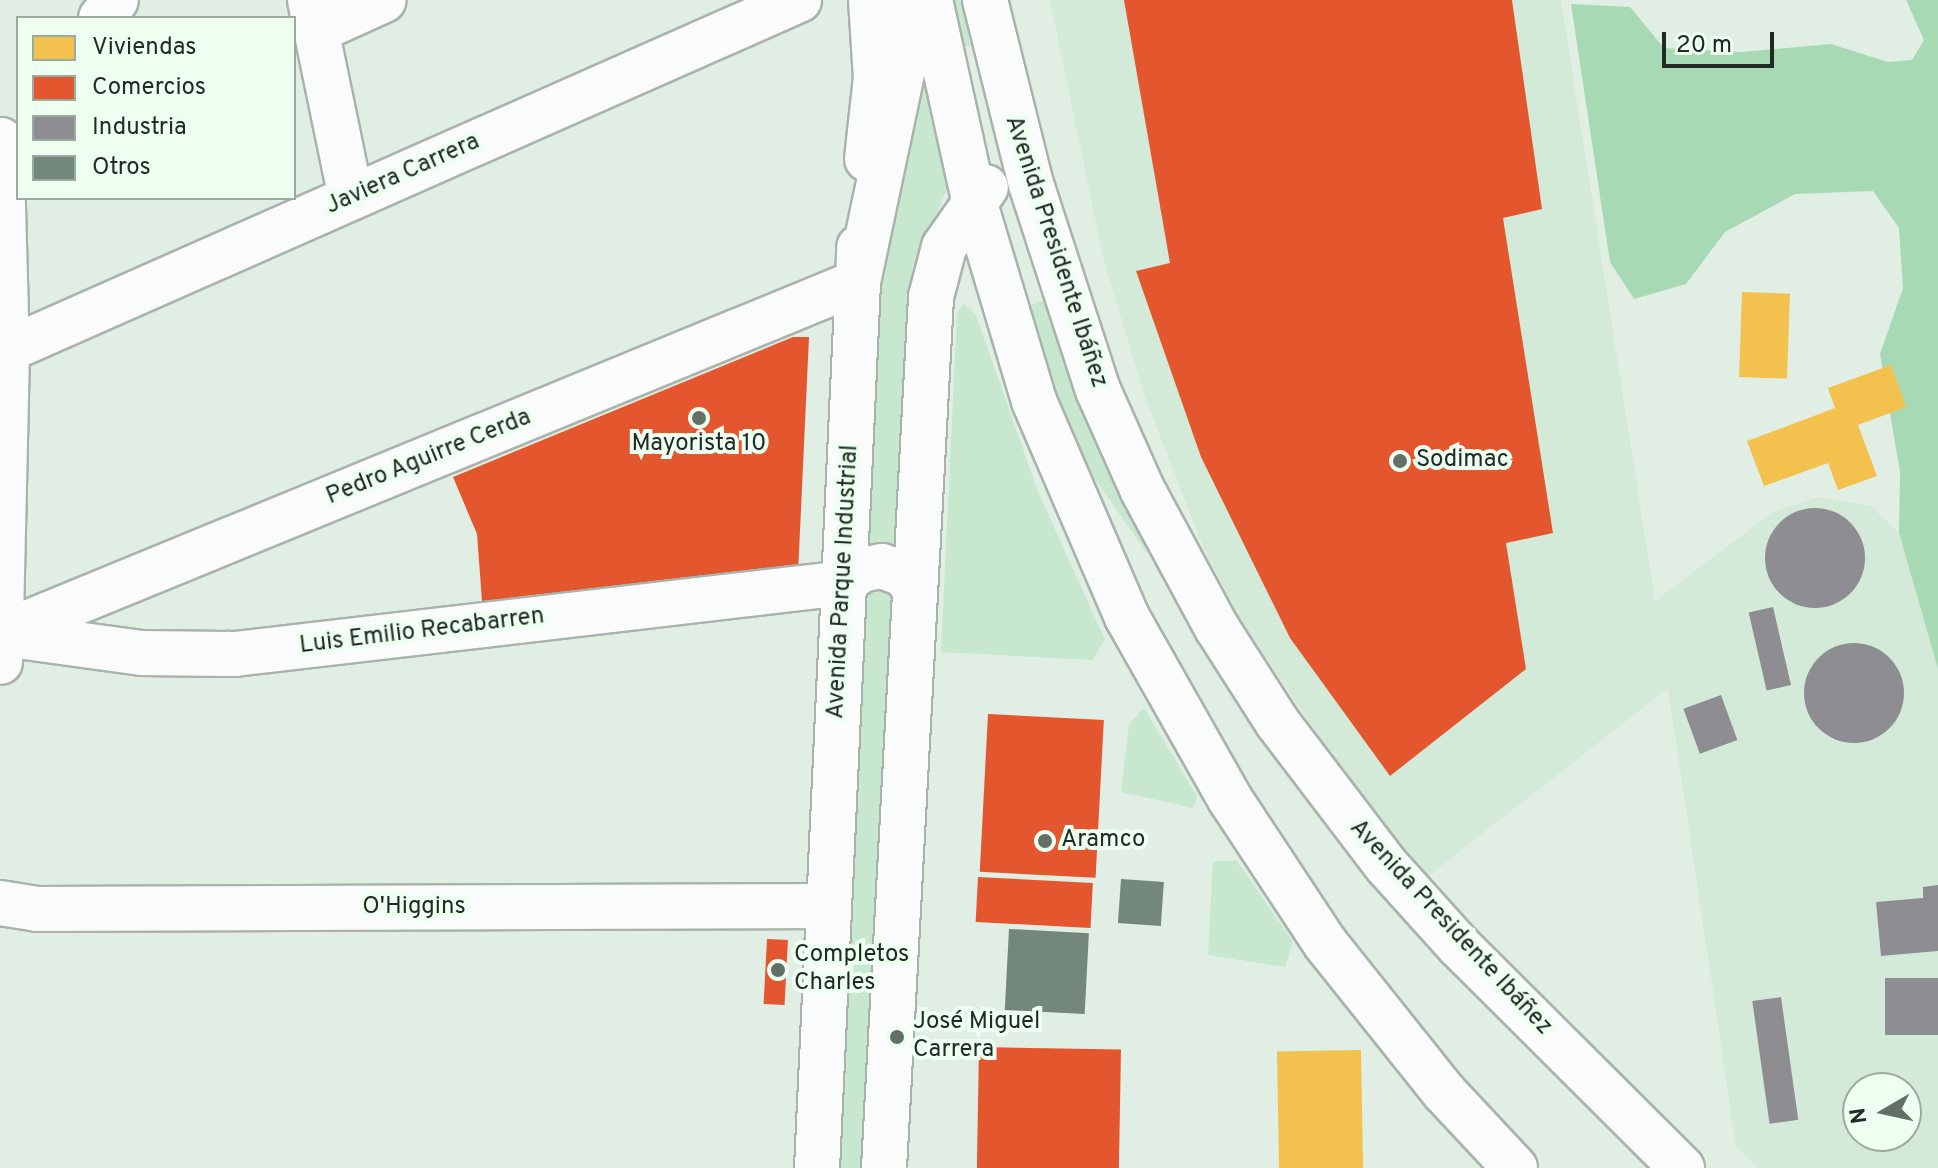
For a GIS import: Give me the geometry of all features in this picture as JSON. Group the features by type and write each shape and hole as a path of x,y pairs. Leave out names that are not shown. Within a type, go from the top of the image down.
{"main road":[{"path":"103,16 116,0"},
{"path":"351,198 314,15 384,0"},
{"name":"Javiera Carrera","path":"7,350 799,0"},
{"path":"858,282 876,78 871,0"},
{"name":"Avenida Parque Industrial","path":"817,1168 858,282 900,84 908,0"},
{"path":"930,0 975,204 1034,401 1127,617 1230,799 1297,902 1373,1007 1460,1110 1515,1168"},
{"name":"Avenida Presidente Ibáñez","path":"985,0 1013,120 1060,284 1122,446 1164,534 1265,704 1335,802 1427,911 1682,1168"},
{"path":"884,1168 934,279 944,247 1002,159 1013,120"},
{"path":"0,663 1,490 7,350 0,141 16,122"},
{"name":"Pedro Aguirre Cerda","path":"0,634 858,282"},
{"name":"Luis Emilio Recabarren","path":"0,634 142,653 235,654 844,583 861,570 882,566 905,575 915,590"},
{"name":"O'Higgins","path":"0,903 36,909 829,906"},
{"path":"1460,1110 1471,1168"}],"shaded area":[{"path":"948,0 962,0 970,46 959,47"},
{"name":"Sodimac","path":"1050,0 1561,0 1655,601 1773,512 1819,497 1871,506 1899,533 1938,669 1938,1168 1758,1168 1736,1146 1668,688 1427,877 1360,798 1238,616 1201,542 1145,397 1103,257"},
{"path":"922,65 950,181 926,241 898,551 873,553 868,535 882,259"},
{"path":"1042,301 1050,304 1147,553 1080,458 1061,415 1025,307"},
{"path":"964,304 976,315 1037,489 1105,640 1092,660 941,652 957,313"},
{"path":"887,587 895,599 862,1168 834,1168 866,601 872,591"},
{"path":"1144,708 1197,796 1193,808 1121,792 1129,724"},
{"path":"1213,861 1237,861 1293,942 1285,967 1208,955"}],"green space":[{"path":"1906,0 1938,0 1938,669 1899,533 1900,472 1880,354 1903,288 1899,228 1873,191 1795,194 1725,232 1686,284 1634,299 1610,262 1571,4 1630,7 1664,48 1741,52 1831,44 1888,62 1912,60 1924,40"}],"building: Viviendas":[{"path":"1742,292 1790,294 1787,379 1739,377"},
{"path":"1891,365 1906,407 1858,425 1877,476 1838,490 1828,463 1764,486 1747,441 1835,408 1828,388"},
{"path":"1361,1050 1363,1168 1279,1168 1277,1051"}],"building: Comercios":[{"name":"Sodimac","path":"1124,0 1512,0 1542,209 1503,218 1553,533 1506,543 1526,669 1390,776 1290,638 1201,457 1136,271 1170,263"},
{"name":"Mayorista 10","path":"793,337 809,337 798,574 483,615 477,534 453,477"},
{"path":"988,714 1104,720 1096,878 980,872"},
{"path":"978,877 1093,883 1090,928 976,922"},
{"path":"767,939 788,940 785,1005 764,1004"},
{"path":"979,1047 1121,1049 1119,1168 977,1168"}],"building: Industria":[{"path":"1815,508 1834,512 1850,523 1861,539 1865,558 1861,577 1850,593 1834,604 1815,608 1796,604 1780,593 1769,577 1765,558 1769,539 1780,523 1796,512"},
{"path":"1773,607 1791,685 1767,691 1749,613"},
{"path":"1854,643 1873,647 1889,658 1900,674 1904,693 1900,712 1889,728 1873,739 1854,743 1835,739 1819,728 1808,712 1804,693 1808,674 1819,658 1835,647"},
{"path":"1721,695 1737,740 1700,754 1683,709"},
{"path":"1938,885 1938,951 1881,956 1876,902 1923,898 1923,887"},
{"path":"1885,978 1938,978 1938,1035 1885,1035"},
{"path":"1781,997 1798,1120 1770,1124 1752,1001"}],"building: Otros":[{"path":"1121,879 1164,882 1161,926 1118,923"},
{"path":"1009,929 1089,933 1085,1014 1005,1010"}],"place":[{"name":"Mayorista 10","path":"699,418"},
{"name":"Sodimac","path":"1400,461"},
{"name":"Aramco","path":"1045,841"},
{"name":"Completos Charles","path":"778,970"},
{"name":"José Miguel Carrera","path":"897,1037"}]}
